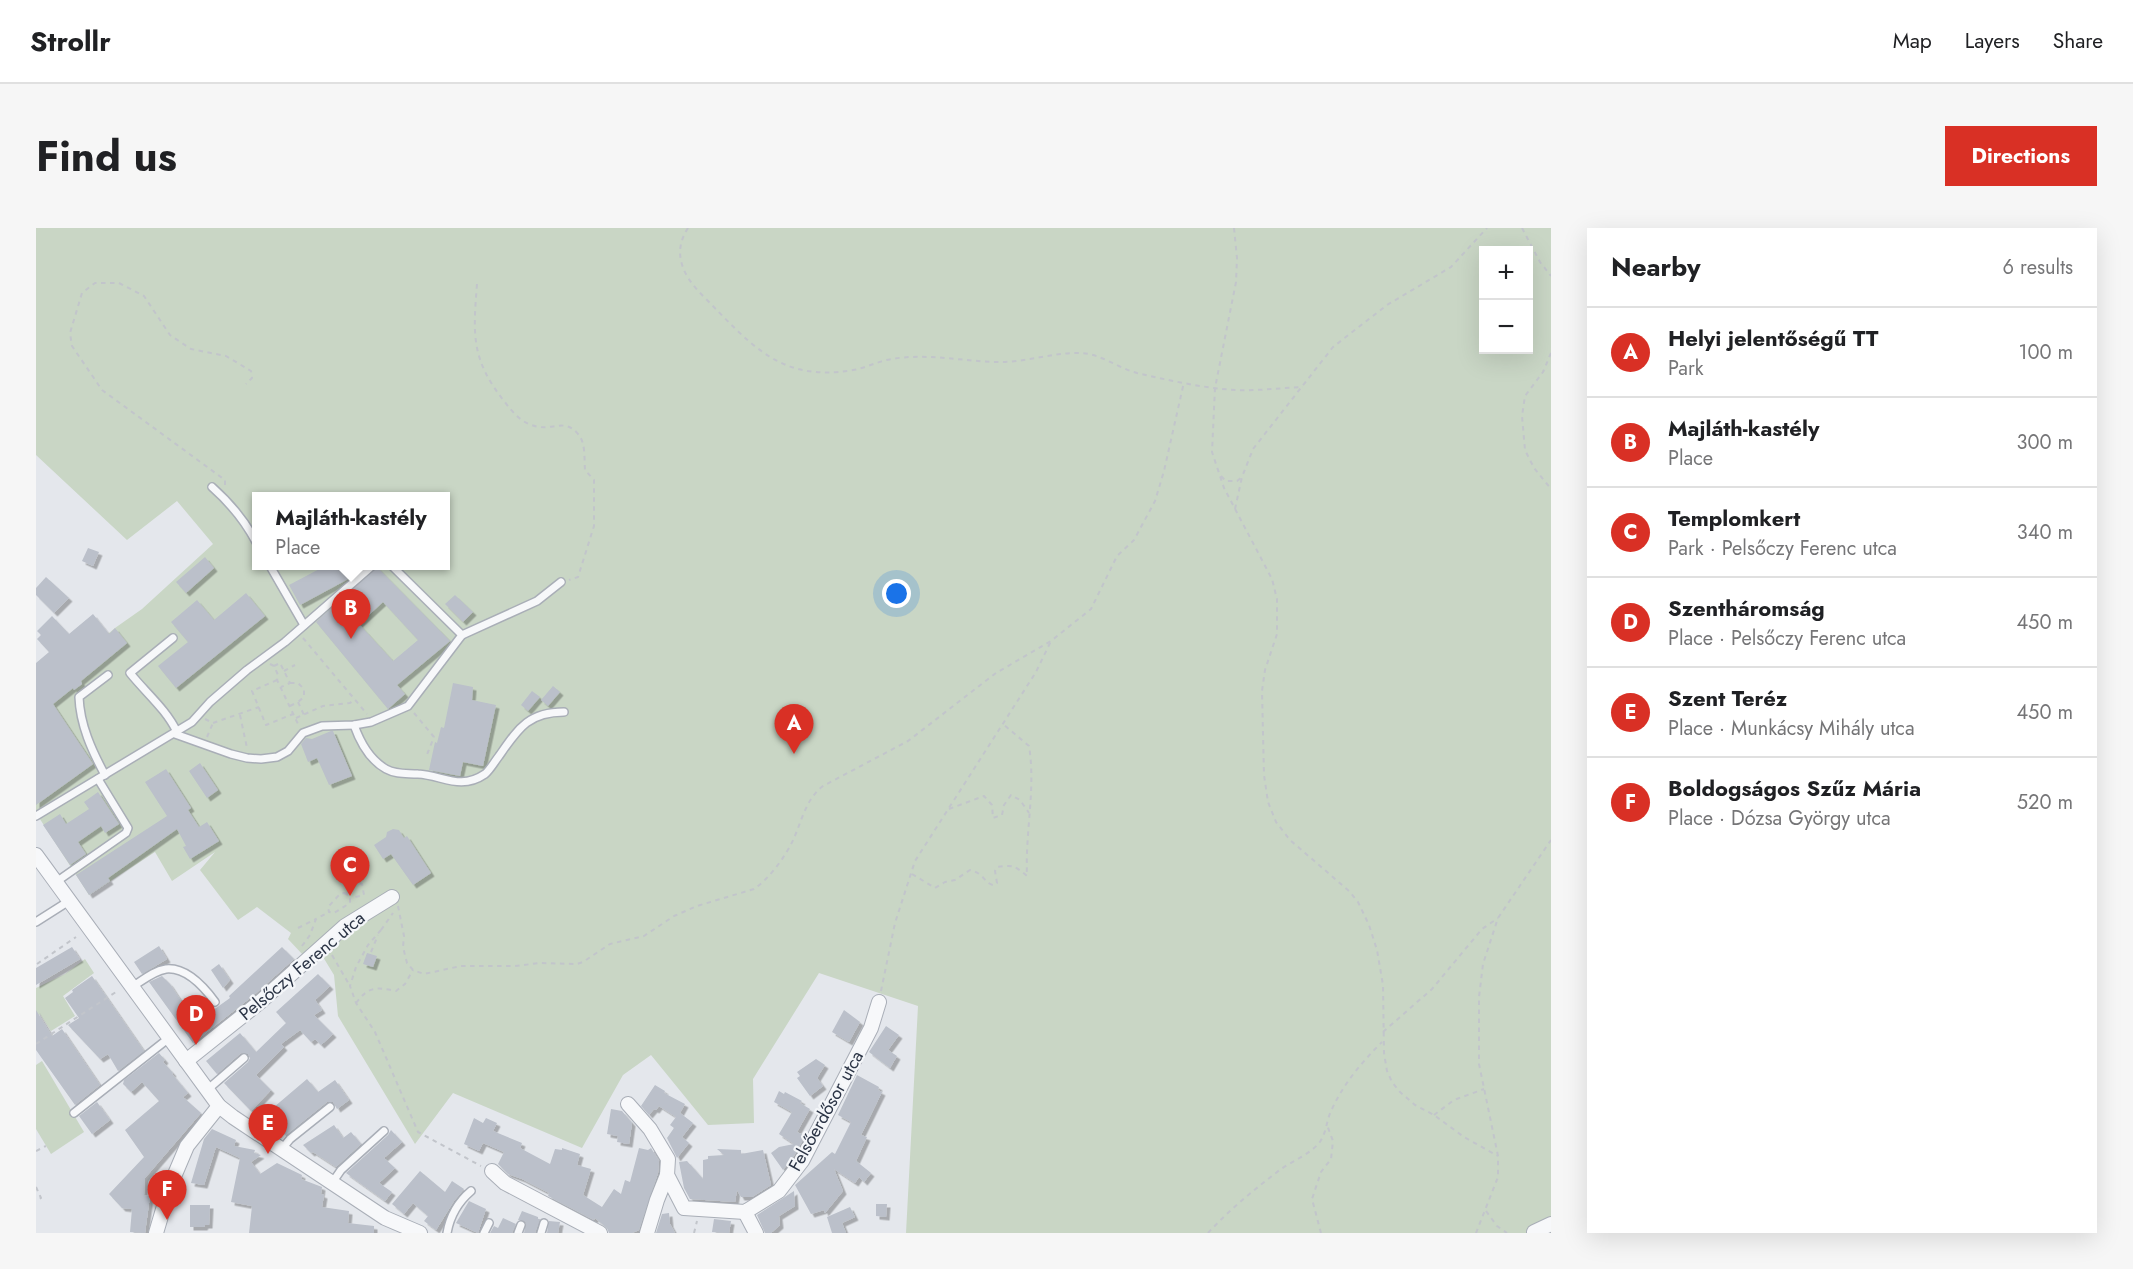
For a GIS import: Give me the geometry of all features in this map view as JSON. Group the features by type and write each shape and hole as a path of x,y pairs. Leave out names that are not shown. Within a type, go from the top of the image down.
{"street":[{"path":"36,855 219,1106 233,1118 385,1218 420,1233"},
{"name":"Pelsőczy Ferenc utca","path":"186,1061 260,1002 345,926 394,900"},
{"name":"Felsőerdősor utca","path":"745,1212 779,1191 802,1161 871,1028 879,1002"},
{"path":"628,1104 650,1129 668,1159 667,1175 647,1233"},
{"path":"156,1233 178,1163 187,1146 219,1106"},
{"path":"487,1169 505,1183 600,1233"},
{"path":"667,1175 684,1208 745,1212 756,1233"},
{"path":"1534,1232 1551,1224"}],"lane":[{"path":"212,487 226,500 252,534"},
{"path":"272,570 304,625"},
{"path":"36,816 192,722 210,702 285,642 367,570"},
{"path":"396,570 462,635"},
{"path":"173,638 130,673 172,722 176,733 247,758 277,757 288,751 303,733 322,726 371,722 408,706 462,635 537,601 561,582"},
{"path":"56,882 126,833 128,828 101,777 80,710 79,698 108,675"},
{"path":"354,725 358,738 373,759 387,770 456,782 476,778 486,773 517,731 536,716 564,712"},
{"path":"36,922 69,901"},
{"path":"131,985 158,971 176,970 203,986 215,1002"},
{"path":"74,1113 169,1038"},
{"path":"207,1090 244,1058"},
{"path":"282,1149 290,1139 330,1107"},
{"path":"332,1183 341,1170 384,1131"},
{"path":"447,1233 449,1220 463,1197 471,1191"},
{"path":"484,1233 489,1223"},
{"path":"541,1233 544,1223"},
{"path":"518,1233 521,1225"}],"path":[{"path":"688,228 680,254 682,267 689,283 760,352 797,369 828,373 855,370 891,359 944,357 997,362 1083,353 1133,372 1215,388 1236,390 1303,387"},
{"path":"1234,228 1237,258 1236,282 1215,388 1212,452 1235,508 1272,579 1277,599 1279,617 1277,634 1265,670 1263,691 1264,775 1268,802 1276,822 1290,840 1307,857 1338,880 1358,902 1369,926 1377,951 1383,985 1383,1042 1387,1071 1400,1092 1415,1105 1498,1156"},
{"path":"1235,508 1242,477 1253,449 1333,347 1387,305 1451,267 1487,228"},
{"path":"1522,228 1540,262 1551,276"},
{"path":"226,500 225,480 102,390 72,346 70,333 82,293 94,283 119,283 144,296 170,335 191,349 226,356 251,371 252,378 246,384"},
{"path":"477,284 474,326 476,352 490,384 519,420 541,428 561,424 578,433 584,445 585,470 594,480 594,526 578,578 561,582"},
{"path":"1551,353 1543,372 1525,396 1522,416 1525,450 1534,468 1551,489"},
{"path":"400,911 404,936 403,947 407,963 413,970 424,974 461,966 577,964 610,944 644,936 674,916 697,906 754,889 762,884 793,841 808,803 815,792 908,741 996,673 1051,641 1091,609 1117,556 1134,540 1155,501 1184,382"},
{"path":"1220,475 1226,481 1237,482 1242,477"},
{"path":"297,631 366,712 371,722"},
{"path":"879,1002 895,923 915,861 1036,672 1051,641"},
{"path":"264,662 274,666 278,675 277,680 298,724"},
{"path":"274,666 280,663 290,683"},
{"path":"284,671 295,665"},
{"path":"277,680 252,691 266,725 293,714"},
{"path":"281,687 290,683 298,683 304,689 304,697 290,706"},
{"path":"296,718 323,706 350,703 355,699"},
{"path":"298,702 304,715"},
{"path":"408,706 434,737 426,758"},
{"path":"218,722 259,707"},
{"path":"240,715 247,758"},
{"path":"204,744 213,723"},
{"path":"911,874 935,888 970,870 980,872 988,884 993,885 997,882 995,871 997,867 1010,865 1027,876 1026,838 1033,767 1029,746 1003,724"},
{"path":"948,809 984,796 992,805 993,818 1002,815 1004,805 1011,795 1020,800 1029,813"},
{"path":"1476,1233 1498,1177 1498,1156 1479,1064 1479,997 1483,964 1498,918 1551,840"},
{"path":"329,912 328,907 340,894 346,893 356,882 362,884 364,895 351,898"},
{"path":"346,893 351,898"},
{"path":"298,928 329,912 334,913 348,904 351,898"},
{"path":"371,952 394,900"},
{"path":"1383,1032 1432,989 1482,929 1498,918"},
{"path":"302,946 310,935 316,919"},
{"path":"350,986 364,952 381,930"},
{"path":"36,964 76,937"},
{"path":"326,943 350,986 356,1003 375,1032 418,1132 487,1169"},
{"path":"356,1003 366,991 377,988 396,991 405,984 413,970"},
{"path":"36,1044 131,985"},
{"path":"195,1004 200,1000"},
{"path":"1208,1233 1226,1214 1260,1186 1317,1145 1324,1135 1328,1116 1336,1101 1354,1073 1383,1042"},
{"path":"1434,1115 1454,1100 1484,1089"},
{"path":"1321,1233 1322,1229 1312,1199 1319,1184 1321,1172 1331,1158 1333,1142 1327,1125"},
{"path":"36,1151 46,1146"},
{"path":"36,1188 41,1198 36,1201"},
{"path":"1486,1211 1497,1226 1507,1233"}],"green space":[{"path":"36,228 1551,228 1551,1233 906,1233 918,1006 819,973 753,1079 754,1123 708,1125 651,1055 623,1075 582,1148 453,1093 415,1144 338,1016 334,975 323,957 311,948 303,955 288,939 291,933 257,907 238,920 200,870 215,852 172,881 155,852 89,895 36,813 36,695 115,628 142,609 213,544 177,501 127,540 36,455"},
{"path":"85,959 94,973 63,996 75,1016 51,1031 40,1014 36,1017 36,988 65,974"},
{"path":"42,1061 84,1132 51,1154 36,1129 36,1065"}],"building":[{"path":"88,548 99,552 93,566 82,561"},
{"path":"205,557 214,568 186,593 176,582"},
{"path":"317,570 359,570 350,578 300,605 289,585"},
{"path":"374,570 380,570 450,641 397,685 405,694 388,709 316,622","holes":["383,602 418,640 393,661 359,624"]},
{"path":"46,577 69,598 54,613 36,595 36,588"},
{"path":"246,593 265,616 176,688 158,666 188,642 171,622 197,600 214,620"},
{"path":"455,595 473,612 463,622 445,604"},
{"path":"93,614 109,634 115,628 127,643 81,681 82,684 74,690 73,688 53,704 93,764 36,805 36,663 49,652 37,639 41,635 37,631 52,616 69,634"},
{"path":"453,683 473,687 472,700 496,705 483,766 463,762 460,776 429,770 435,742 437,743 441,727 444,728"},
{"path":"553,686 560,692 548,706 541,700"},
{"path":"532,691 540,697 528,711 521,705"},
{"path":"333,731 352,776 329,785 317,758 308,762 301,744 306,738 312,739"},
{"path":"200,763 218,790 207,798 189,771"},
{"path":"166,769 191,808 188,810 199,827 207,822 219,841 190,859 177,829 108,878 110,881 89,895 76,875 167,816 145,782"},
{"path":"98,792 119,824 105,833 101,826 78,842 86,854 70,865 43,825 60,814 66,824 89,809 84,802"},
{"path":"393,829 399,830 404,838 407,836 431,873 413,885 391,854 383,859 374,845"},
{"path":"159,946 167,959 142,974 134,962"},
{"path":"72,947 80,959 36,985 36,968"},
{"path":"282,947 294,959 254,995 193,1043 149,982 162,976 185,1007 194,1008 202,1002 209,1013 230,998 229,996"},
{"path":"367,953 377,956 373,967 363,964"},
{"path":"219,964 230,980 223,988 211,970"},
{"path":"318,974 330,986 315,1000 322,1010 314,1015 333,1034 321,1045 315,1039 311,1042 300,1030 281,1044 284,1047 256,1075 271,1090 251,1111 224,1083 248,1062 250,1058 248,1054 241,1053 217,1074 206,1061 240,1033 256,1052 286,1023 276,1012"},
{"path":"92,976 144,1051 118,1071 108,1054 100,1059 68,1025 79,1018 65,998"},
{"path":"36,1010 52,1036 62,1029 100,1085 75,1105 36,1050"},
{"path":"844,1010 860,1022 849,1042 832,1032"},
{"path":"886,1026 899,1035 888,1050 897,1056 890,1068 869,1052"},
{"path":"159,1053 165,1060 163,1062 188,1093 183,1097 201,1113 145,1178 144,1195 150,1196 145,1233 130,1232 132,1209 122,1208 109,1194 144,1157 125,1130 159,1101 142,1082 131,1092 123,1084 124,1080"},
{"path":"816,1059 825,1065 817,1078 823,1086 810,1096 797,1078 800,1076 797,1072"},
{"path":"857,1075 879,1087 878,1090 882,1092 861,1135 867,1137 856,1161 871,1173 864,1182 859,1177 855,1183 834,1169 843,1191 825,1213 824,1210 811,1214 795,1185 832,1152 835,1154 851,1122 838,1115"},
{"path":"307,1079 318,1092 335,1080 349,1100 337,1109 333,1102 327,1102 286,1135 267,1113"},
{"path":"655,1085 665,1091 664,1093 685,1104 680,1113 693,1123 682,1137 689,1143 677,1158 667,1138 674,1128 670,1125 676,1117 659,1106 649,1115 641,1106"},
{"path":"779,1091 802,1101 800,1103 810,1109 797,1132 805,1136 783,1170 771,1153 779,1147 794,1144 779,1134 792,1112 774,1102"},
{"path":"97,1102 110,1120 92,1134 79,1116"},
{"path":"611,1109 622,1111 632,1123 629,1144 617,1142 618,1136 607,1134"},
{"path":"474,1118 483,1123 486,1118 497,1123 493,1131 522,1143 520,1148 550,1164 555,1149 562,1150 562,1148 580,1154 577,1165 591,1169 583,1195 602,1207 614,1189 621,1194 625,1180 630,1182 639,1148 648,1150 651,1148 659,1161 658,1173 639,1230 632,1233 609,1233 607,1228 595,1218 594,1220 548,1196 549,1193 508,1174 498,1164 504,1152 483,1143 479,1151 464,1144"},
{"path":"334,1125 343,1138 351,1132 361,1144 336,1167 313,1152 311,1153 303,1145"},
{"path":"212,1129 236,1140 234,1146 255,1150 254,1153 261,1155 251,1162 260,1174 277,1163 302,1175 301,1179 322,1187 321,1194 324,1195 322,1207 349,1211 348,1223 374,1226 374,1233 249,1233 252,1206 231,1202 240,1158 216,1147 204,1185 191,1183 204,1139"},
{"path":"391,1130 402,1142 384,1158 395,1168 379,1183 392,1192 385,1201 346,1173"},
{"path":"717,1149 741,1150 741,1154 763,1150 771,1185 752,1197 741,1197 737,1190 735,1202 690,1199 684,1188 679,1162 687,1161 703,1179 703,1160 708,1159 708,1156 724,1155"},
{"path":"420,1171 445,1192 452,1181 464,1189 436,1230 424,1221 428,1216 413,1203 404,1214 392,1204"},
{"path":"794,1191 795,1206 779,1216 780,1225 771,1233 765,1233 757,1215"},
{"path":"469,1201 486,1209 478,1233 456,1223"},
{"path":"876,1204 887,1204 886,1217 876,1216"},
{"path":"190,1205 210,1205 209,1225 190,1227"},
{"path":"850,1207 855,1217 842,1223 846,1233 832,1233 827,1217"},
{"path":"522,1211 540,1219 535,1233 524,1233 526,1222 518,1220"},
{"path":"669,1213 670,1224 675,1233 656,1233 662,1214"},
{"path":"503,1218 516,1224 512,1233 490,1233 494,1226 498,1228"},
{"path":"714,1219 731,1221 729,1233 712,1232"},
{"path":"549,1221 560,1222 558,1233 547,1233"}],"place":[{"name":"Majláth-kastély","path":"351,639"},
{"name":"Helyi jelentőségű TT","path":"794,754"},
{"name":"Templomkert","path":"350,896"},
{"name":"Szentháromság","path":"196,1045"},
{"name":"Szent Teréz","path":"268,1154"},
{"name":"Boldogságos Szűz Mária","path":"167,1220"}]}
